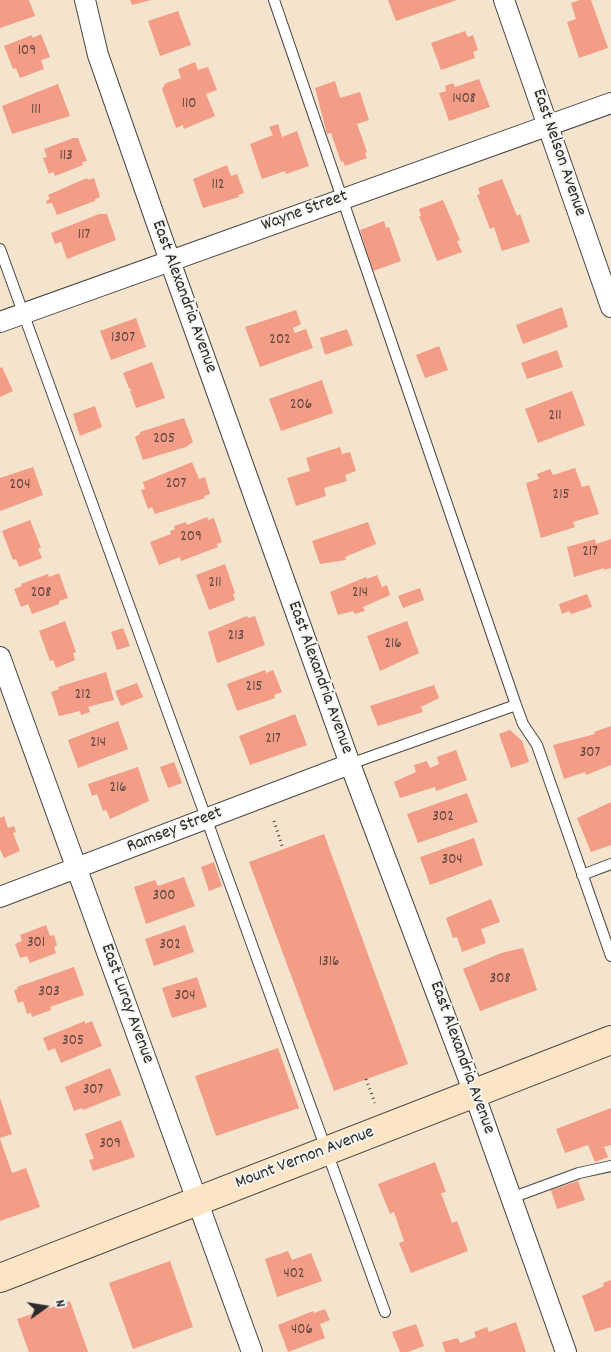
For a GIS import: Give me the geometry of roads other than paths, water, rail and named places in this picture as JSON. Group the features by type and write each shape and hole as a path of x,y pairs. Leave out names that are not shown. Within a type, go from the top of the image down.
{"main road":[{"name":"Mount Vernon Avenue","path":"0,1278 611,1040"}],"street":[{"name":"East Alexandria Avenue","path":"85,0 98,55 170,260 350,764 474,1093 566,1352"},
{"name":"East Nelson Avenue","path":"504,0 611,307"},
{"name":"Wayne Street","path":"0,322 611,103"},
{"name":"East Luray Avenue","path":"0,657 252,1352"},
{"name":"Ramsey Street","path":"0,897 350,764"}],"lane":[{"path":"274,0 516,705 523,724 537,745 611,956"},
{"path":"0,249 384,1312"},
{"path":"350,764 516,705"},
{"path":"582,875 611,864"},
{"path":"512,1198 579,1173 611,1166"}]}
